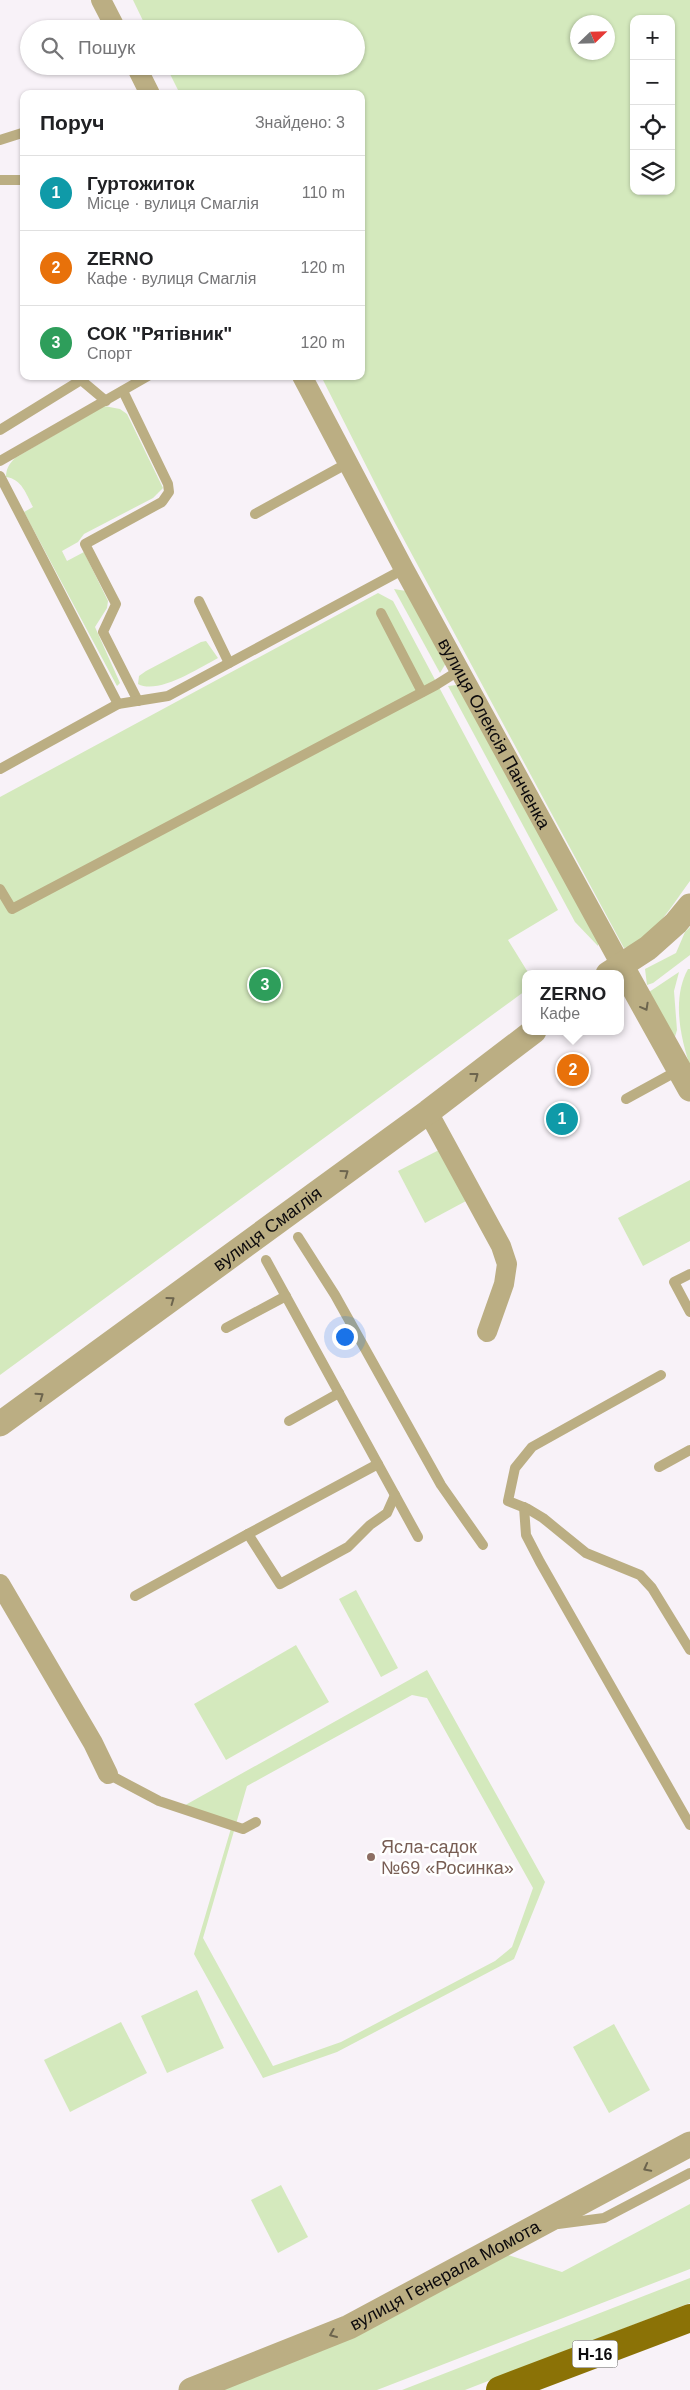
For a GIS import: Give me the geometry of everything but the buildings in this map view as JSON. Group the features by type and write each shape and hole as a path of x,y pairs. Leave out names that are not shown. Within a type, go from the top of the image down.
{"main road":[{"name":"Н-16","path":"500,2390 690,2318"}],"street":[{"path":"101,0 111,20"},
{"path":"140,75 148,90"},
{"name":"вулиця Олексія Панченка","path":"304,380 460,670 614,969"},
{"path":"614,969 648,948 676,923 690,906"},
{"name":"вулиця Олексія Панченка","path":"624,985 685,1080"},
{"name":"вулиця Смаглія","path":"0,1424 428,1112 529,1035"},
{"path":"428,1112 501,1246 507,1264 504,1284 487,1332"},
{"path":"0,1584 93,1743 108,1774"},
{"name":"вулиця Генерала Момота","path":"191,2390 349,2327 690,2144"}],"lane":[{"path":"0,140 20,133"},
{"path":"0,180 20,180"},
{"path":"0,430 81,380 106,400"},
{"path":"0,461 141,380"},
{"path":"123,391 168,484 169,492 162,502 85,544 116,604 103,632 138,701"},
{"path":"255,514 348,464"},
{"path":"0,476 118,704"},
{"path":"0,769 118,704 168,696 404,569"},
{"path":"199,601 229,663"},
{"path":"381,613 422,692"},
{"path":"0,889 12,909 422,692 460,670"},
{"path":"626,1099 685,1080"},
{"path":"298,1237 336,1295 441,1485 483,1545"},
{"path":"266,1260 418,1537"},
{"path":"690,1274 674,1282 690,1312"},
{"path":"226,1328 286,1296"},
{"path":"661,1375 540,1441 528,1450 515,1468 508,1501 524,1507 549,1522 586,1553 636,1572 645,1579 661,1601 690,1650"},
{"path":"289,1421 339,1393"},
{"path":"659,1467 690,1450"},
{"path":"135,1596 378,1464"},
{"path":"248,1534 280,1584 348,1548 370,1525 387,1513 395,1495"},
{"path":"524,1507 526,1535 540,1562 690,1825"},
{"path":"108,1774 159,1801 243,1829 256,1822"},
{"path":"539,2226 604,2218 690,2173"}],"green space":[{"path":"133,0 690,0 690,881 652,931 643,939 624,948 395,523 323,380 365,380 365,90 178,90 170,75 365,75 365,20 143,20"},
{"path":"104,406 120,409 127,414 163,488 153,498 84,534 78,542 62,551 67,561 84,552 108,601 107,608 95,627 120,683 117,686 24,512 33,507 26,492 16,481 6,477 8,467 15,458"},
{"path":"394,589 406,591 446,663 440,673"},
{"path":"378,593 393,601 558,910 508,940 527,970 522,970 522,993 0,1375 0,797"},
{"path":"206,641 218,658 190,674 167,683 156,686 138,684 139,676 146,671"},
{"path":"457,685 598,936 598,946 575,922 448,686"},
{"path":"690,927 690,955 653,983 647,985 645,969 676,953 685,932"},
{"path":"688,969 690,969 690,1066 683,1042 679,1017 680,992"},
{"path":"679,972 674,991 677,1030 674,1040 649,992"},
{"path":"439,1150 466,1201 425,1223 398,1171"},
{"path":"690,1180 690,1241 643,1266 618,1218"},
{"path":"356,1590 398,1668 381,1677 339,1599"},
{"path":"296,1645 329,1702 226,1760 194,1704"},
{"path":"427,1670 545,1882 514,1959 337,2052 263,2078 194,1954 232,1825 180,1808","holes":["412,1695 427,1698 533,1888 512,1947 495,1961 341,2042 273,2066 203,1938 247,1786"]},
{"path":"197,1990 224,2048 167,2073 141,2016"},
{"path":"121,2022 147,2073 70,2112 44,2060"},
{"path":"614,2024 650,2090 609,2113 573,2047"},
{"path":"281,2185 308,2237 278,2253 251,2200"},
{"path":"690,2204 690,2269 377,2390 212,2390 505,2254 562,2272"},
{"path":"690,2278 690,2303 465,2390 402,2390"}],"place":[{"name":"СОК \"Рятівник\"","path":"265,985"},
{"name":"ZERNO","path":"573,1070"},
{"name":"Гуртожиток","path":"562,1119"},
{"name":"Ясла-садок №69 «Росинка»","path":"371,1857"}]}
